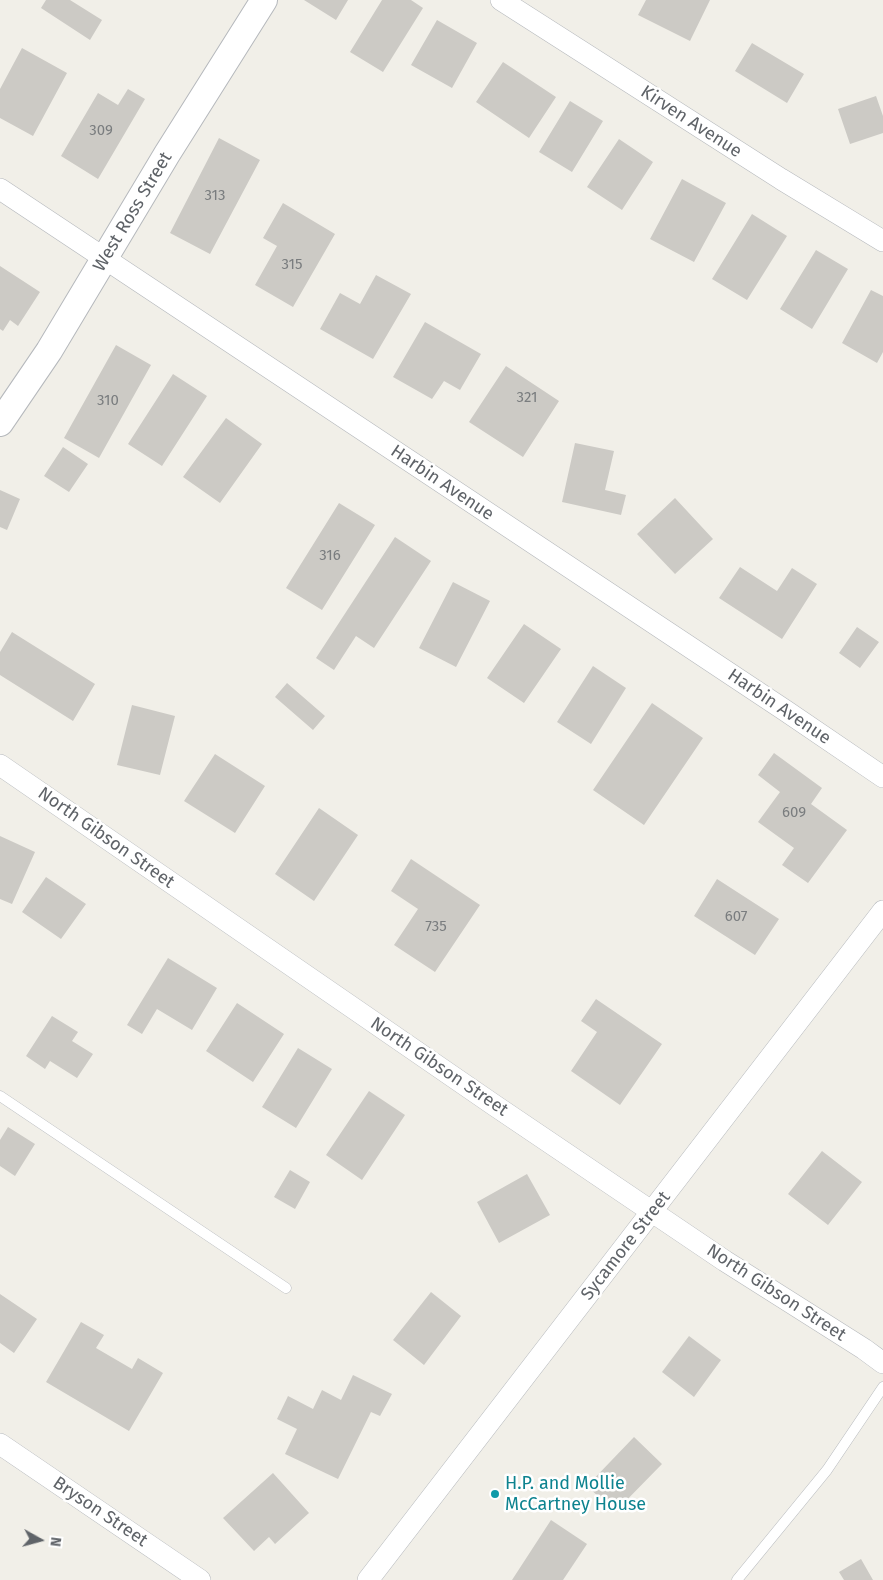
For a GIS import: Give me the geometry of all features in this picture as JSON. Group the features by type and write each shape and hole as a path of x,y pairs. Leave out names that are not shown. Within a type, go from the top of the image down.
{"street":[{"name":"West Ross Street","path":"0,423 49,350 167,154 264,0"},
{"name":"Kirven Avenue","path":"501,0 781,179 883,241"},
{"name":"Harbin Avenue","path":"0,189 883,777"},
{"name":"North Gibson Street","path":"0,765 494,1105 725,1261 883,1363"},
{"name":"Sycamore Street","path":"368,1580 883,911"},
{"name":"Bryson Street","path":"0,1444 200,1580"}],"lane":[{"path":"0,1096 286,1288"},
{"path":"737,1580 827,1470 883,1387"}],"building":[{"path":"46,0 70,0 102,20 90,40 41,8"},
{"path":"304,0 348,0 336,20"},
{"path":"382,0 411,0 423,8 383,72 350,52"},
{"path":"646,0 710,0 690,41 638,15"},
{"path":"437,20 477,43 452,88 411,65"},
{"path":"752,43 804,74 787,103 735,71"},
{"path":"22,48 67,73 33,136 0,118 0,89"},
{"path":"503,62 556,97 529,138 476,102"},
{"path":"128,89 145,99 98,179 61,156 98,93 118,105"},
{"path":"876,96 883,116 883,133 850,144 838,109"},
{"path":"570,101 603,121 572,172 539,152"},
{"path":"219,138 260,160 210,254 170,233"},
{"path":"619,139 653,162 622,210 587,187"},
{"path":"682,179 726,203 694,262 650,239"},
{"path":"283,203 335,234 293,307 255,285 277,246 263,238"},
{"path":"752,214 787,236 747,300 712,279"},
{"path":"816,250 848,269 812,329 780,309"},
{"path":"0,266 40,292 18,326 10,320 3,331 0,329"},
{"path":"376,275 411,294 373,359 320,329 340,293 360,304"},
{"path":"871,290 883,296 883,352 877,363 842,343"},
{"path":"425,322 481,354 460,390 444,381 432,399 393,377"},
{"path":"116,345 151,365 99,458 64,438"},
{"path":"506,366 559,401 523,457 469,422"},
{"path":"173,374 207,396 162,466 128,444"},
{"path":"226,418 262,444 220,503 183,477"},
{"path":"575,443 614,451 605,490 626,495 621,515 562,502"},
{"path":"63,447 88,464 69,492 44,476"},
{"path":"0,490 20,499 7,530 0,527"},
{"path":"675,498 713,539 675,574 637,534"},
{"path":"339,503 375,525 322,610 286,588"},
{"path":"395,537 431,561 374,648 356,636 334,670 316,658"},
{"path":"740,567 777,591 792,568 817,584 782,639 719,598"},
{"path":"453,582 490,601 456,667 419,648"},
{"path":"524,624 561,649 524,703 487,678"},
{"path":"857,627 879,642 860,668 839,653"},
{"path":"12,632 95,684 73,721 0,675 0,652"},
{"path":"593,666 626,688 591,744 557,722"},
{"path":"287,683 325,716 313,730 275,697"},
{"path":"652,703 703,738 644,825 593,790"},
{"path":"132,705 175,716 160,775 117,765"},
{"path":"774,753 822,788 811,804 847,830 808,883 782,865 794,848 758,822 780,792 758,775"},
{"path":"215,754 265,786 235,833 184,801"},
{"path":"319,808 358,835 314,901 275,874"},
{"path":"0,836 35,852 12,904 0,899"},
{"path":"411,859 480,905 435,972 394,945 418,909 391,891"},
{"path":"46,877 86,904 61,939 22,912"},
{"path":"717,879 779,919 755,955 694,916"},
{"path":"168,958 217,988 192,1030 157,1009 142,1034 127,1025"},
{"path":"596,999 662,1044 620,1105 571,1071 597,1032 581,1021"},
{"path":"237,1003 284,1034 253,1082 206,1051"},
{"path":"52,1016 78,1032 72,1041 93,1054 77,1078 50,1061 45,1069 26,1056"},
{"path":"298,1048 332,1069 296,1128 262,1107"},
{"path":"369,1091 405,1115 362,1180 326,1155"},
{"path":"8,1127 35,1144 15,1176 0,1166 0,1140"},
{"path":"822,1151 862,1182 828,1225 788,1194"},
{"path":"290,1170 310,1182 295,1209 274,1197"},
{"path":"527,1174 550,1215 499,1243 477,1202"},
{"path":"431,1292 461,1316 424,1365 393,1340"},
{"path":"0,1294 37,1319 14,1353 0,1343"},
{"path":"81,1322 104,1335 96,1348 132,1369 138,1358 163,1373 129,1431 46,1382"},
{"path":"689,1336 721,1360 694,1397 662,1372"},
{"path":"353,1375 392,1394 380,1416 371,1412 338,1479 285,1454 297,1429 277,1419 288,1396 313,1409 322,1390 341,1400"},
{"path":"634,1437 662,1464 615,1512 587,1486"},
{"path":"273,1473 309,1513 275,1544 269,1537 254,1551 223,1518"},
{"path":"551,1520 587,1544 563,1580 512,1580"},
{"path":"861,1559 873,1580 844,1580 839,1572"}],"place":[{"name":"H.P. and Mollie McCartney House","path":"495,1494"}]}
